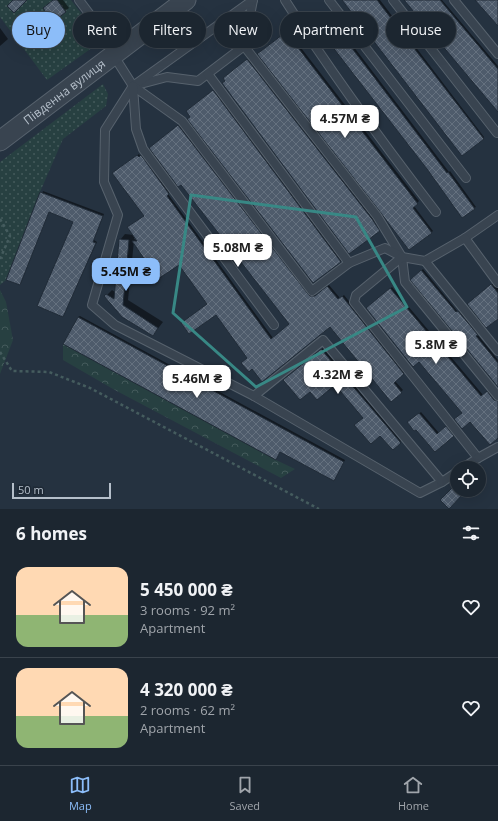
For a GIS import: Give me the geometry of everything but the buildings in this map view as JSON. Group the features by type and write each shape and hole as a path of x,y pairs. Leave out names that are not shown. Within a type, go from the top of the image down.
{"street":[{"name":"Південна вулиця","path":"0,141 186,0"}],"lane":[{"path":"79,0 97,24 114,56 133,86 182,121 312,291 348,264 385,248 402,257 425,261 465,238 498,215"},
{"path":"251,12 253,0"},
{"path":"253,0 133,86 105,130 104,182 118,215 92,305 115,325 254,396 420,493 450,477"},
{"path":"285,0 304,31 377,134 436,212"},
{"path":"329,0 466,178"},
{"path":"393,0 497,133"},
{"path":"454,0 498,54"},
{"path":"133,86 167,77 198,81 241,48"},
{"path":"246,48 377,216 402,257 405,282 498,396"},
{"path":"208,74 348,264"},
{"path":"133,86 136,128 143,149 274,325"},
{"path":"465,238 498,283"},
{"path":"402,257 356,295 354,302 478,458"},
{"path":"425,261 498,351"},
{"path":"254,396 322,340 442,482"},
{"path":"474,461 498,447"}],"path":[{"path":"0,219 10,236 0,259"},
{"path":"0,352 12,371 49,372 90,388 319,509"}],"highlighted area":[{"path":"191,195 356,217 407,307 256,387 173,313"}],"green space":[{"path":"0,0 71,0 80,12 73,12 73,48 92,48 47,80 23,48 65,48 65,12 12,12 12,33 0,17"},
{"path":"103,84 108,94 106,106 63,139 40,192 6,280 0,285 0,162"},
{"path":"0,290 6,302 13,340 0,374"},
{"path":"63,344 295,469 281,478 113,389 63,360"}]}
